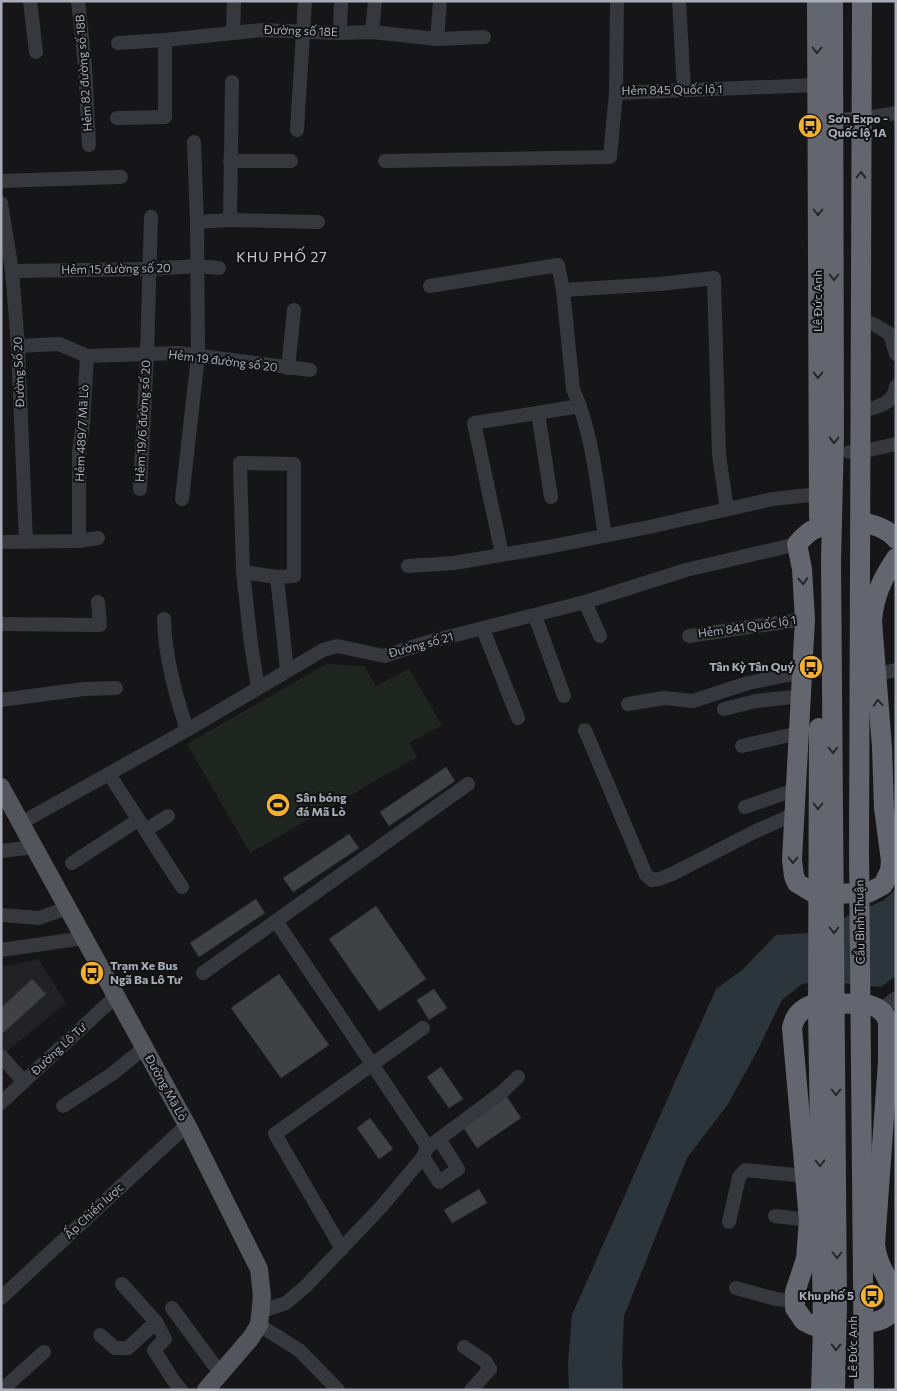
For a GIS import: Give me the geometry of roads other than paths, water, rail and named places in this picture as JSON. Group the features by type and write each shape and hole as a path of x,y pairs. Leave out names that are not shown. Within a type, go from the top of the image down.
{"highway":[{"name":"Lê Đức Anh","path":"817,1 819,494 825,526 839,561"},
{"name":"Lê Đức Anh","path":"823,1328 818,1009 820,600 834,436 833,1"},
{"path":"847,1 854,119 854,452 861,522 880,527 888,531 896,539"},
{"path":"854,119 862,1"},
{"path":"839,561 861,411 860,319 854,219"},
{"name":"Cầu Bình Thuận","path":"861,522 858,852 860,887 863,1323"},
{"path":"825,526 803,538 797,544 802,568 805,619 792,860 797,883 812,892 820,894 868,893 883,885 890,871 889,747 876,674 872,621 873,605 883,578 896,558"},
{"name":"Cầu Bình Thuận","path":"839,561 845,1305"},
{"path":"821,1390 823,1328 812,1325 804,1320 795,1308 794,1300 806,1258 809,1220 792,1036 792,1028 796,1017 806,1007 820,1003 888,1004 886,1015 892,1061 889,1135 875,1244 878,1261 893,1290 895,1307 886,1318 876,1322 863,1323"},
{"name":"Lê Đức Anh","path":"835,1390 845,1305"},
{"name":"Lê Đức Anh","path":"845,1305 853,1390"},
{"name":"Lê Đức Anh","path":"863,1323 864,1390"}],"main road":[{"name":"Đường Mã Lò","path":"1,787 187,1125 259,1269 262,1296 260,1318"},
{"path":"206,1390 250,1339 260,1318"}],"street":[{"path":"30,1 36,52"},
{"name":"Hẻm 82 đường số 18B","path":"78,1 85,66 89,145"},
{"path":"233,33 234,1"},
{"path":"297,130 305,1"},
{"path":"340,33 341,1"},
{"path":"372,32 375,1"},
{"path":"436,39 440,1"},
{"name":"Hẻm 845 Quốc lộ 1","path":"617,1 616,93 817,85"},
{"path":"679,1 684,90"},
{"name":"Đường số 18E","path":"118,43 262,30 340,33 372,32 436,39 484,38"},
{"path":"117,118 165,116 165,40"},
{"path":"230,220 232,82"},
{"path":"385,161 610,157 616,93"},
{"path":"854,119 896,113"},
{"path":"182,499 198,356 197,222 194,142"},
{"path":"230,161 290,161"},
{"path":"1,181 121,177"},
{"name":"Đường Số 20","path":"1,203 12,271 18,346 26,542"},
{"name":"Hẻm 19/6 đường số 20","path":"140,489 147,354 151,218"},
{"path":"197,222 230,220 318,222"},
{"path":"430,286 558,265 563,290 572,389 580,406 588,433 605,536"},
{"name":"Hẻm 15 đường số 20","path":"12,271 150,269 197,266 219,268"},
{"path":"563,290 660,284 714,278 719,455 727,509"},
{"path":"288,368 294,310"},
{"path":"860,319 890,334 896,354"},
{"name":"Hẻm 19 đường số 20","path":"18,346 59,344 87,356 178,353 310,370"},
{"name":"Hẻm 489/7 Mã Lò","path":"79,541 79,453 83,423 87,356"},
{"path":"861,411 878,407 887,402 896,392 896,386"},
{"path":"502,554 474,423 580,406"},
{"path":"538,413 551,496"},
{"path":"854,452 896,444"},
{"path":"242,572 277,577 294,576 294,464 240,463 242,572 258,688"},
{"path":"408,566 454,563 605,536 773,499 819,494"},
{"path":"1,542 79,541 98,538"},
{"name":"Đường số 21","path":"21,823 187,730 323,650 337,646 384,656 428,642 585,602 686,570 797,544"},
{"path":"277,577 287,670"},
{"path":"1,624 100,625 98,602"},
{"path":"585,602 600,636"},
{"path":"535,616 564,696"},
{"path":"164,619 164,642 168,667 187,730"},
{"name":"Hẻm 841 Quốc lộ 1","path":"689,636 805,619"},
{"path":"483,629 518,718"},
{"path":"876,674 896,670"},
{"path":"628,704 664,698 693,700 748,683 803,672"},
{"path":"1,700 84,689 116,688"},
{"path":"724,709 756,701 802,696"},
{"path":"585,730 646,875 652,880 659,880 758,830 795,814"},
{"path":"742,746 799,733"},
{"path":"110,774 182,887"},
{"path":"203,973 468,784"},
{"path":"745,807 797,790"},
{"path":"72,862 142,825 168,816"},
{"path":"1,851 35,848"},
{"path":"1,914 39,918 67,908"},
{"path":"276,921 425,1143 425,1153 440,1182 458,1169 439,1139"},
{"path":"1,950 84,938"},
{"name":"Đường Lô Tư","path":"1,1102 116,996"},
{"path":"342,1249 275,1134 423,1028"},
{"path":"63,1106 112,1074 144,1048"},
{"path":"1,1056 24,1082"},
{"path":"338,1390 299,1350 260,1318 286,1303 306,1286 382,1206 425,1153 439,1139 501,1093 518,1077"},
{"name":"Ấp Chiến lược","path":"3,1293 187,1125"},
{"path":"729,1222 739,1178 745,1170 806,1176"},
{"path":"775,1216 809,1220"},
{"path":"122,1284 156,1322 165,1339 154,1350 181,1390"},
{"path":"736,1288 776,1299 794,1300"},
{"path":"172,1308 220,1372"},
{"path":"100,1335 114,1348 128,1348 156,1322"},
{"path":"464,1347 485,1361 490,1369 470,1390"},
{"path":"2,1390 44,1352"}],"place":[{"name":"Sơn Expo - Quốc lộ 1A","path":"810,126"},
{"name":"Tân Kỳ Tân Quý","path":"811,667"},
{"name":"Sân bóng đá Mã Lò","path":"278,805"},
{"name":"Trạm Xe Bus Ngã Ba Lô Tư","path":"92,973"},
{"name":"Khu phố 5","path":"872,1296"}],"district":[{"name":"KHU PHỐ 27","path":"282,257"}]}
